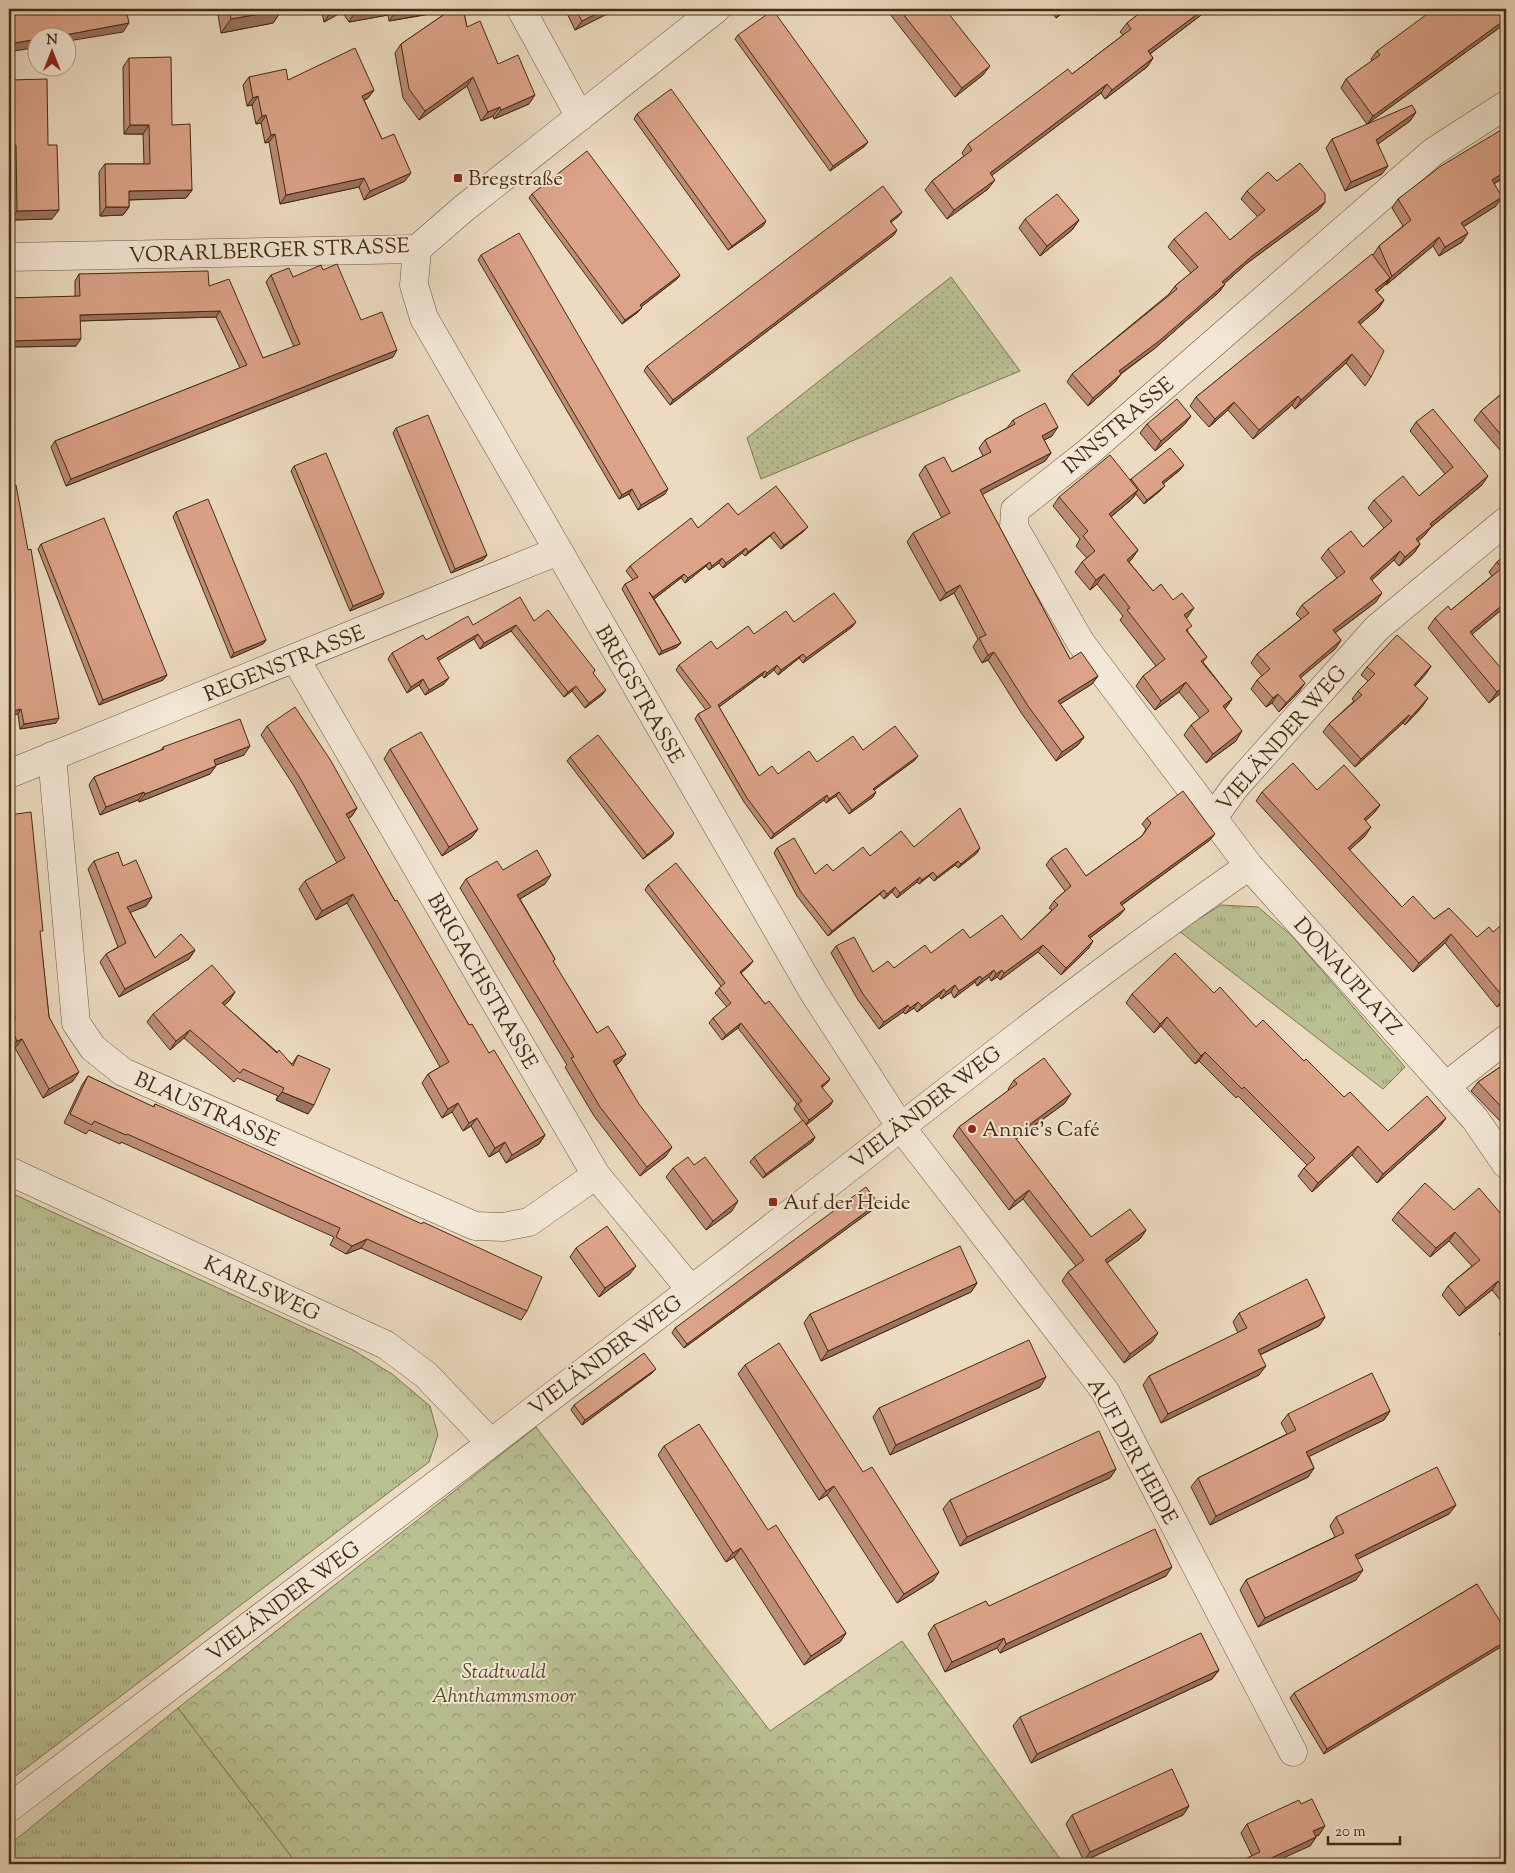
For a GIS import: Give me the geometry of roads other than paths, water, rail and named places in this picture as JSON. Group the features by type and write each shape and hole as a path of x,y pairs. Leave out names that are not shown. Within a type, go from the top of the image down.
{"street":[{"path":"522,9 580,116"},
{"name":"VORARLBERGER STRASSE","path":"9,256 417,249 463,208 716,9"},
{"name":"INNSTRASSE","path":"1212,818 1081,644 1014,527 1015,510 1090,450 1433,152 1506,105"},
{"name":"BREGSTRASSE","path":"417,249 414,285 424,318 814,993 900,1126"},
{"name":"VIELÄNDER WEG","path":"9,1808 312,1580 691,1290 900,1126 1143,940 1249,866 1212,818 1235,787 1376,628 1506,520"},
{"name":"REGENSTRASSE","path":"9,774 558,552"},
{"name":"BRIGACHSTRASSE","path":"295,658 596,1175 691,1290"},
{"name":"BLAUSTRASSE","path":"52,756 76,1022 93,1048 123,1072 475,1226 503,1227 529,1222 596,1175"},
{"name":"DONAUPLATZ","path":"1249,866 1475,1119 1506,1164"},
{"path":"1446,1086 1506,1039"},
{"name":"AUF DER HEIDE","path":"900,1126 1105,1391 1293,1752"},
{"name":"KARLSWEG","path":"9,1171 386,1345 426,1375 490,1442"}],"place":[{"name":"Bregstraße","path":"458,178"},
{"name":"Annie's Café","path":"972,1129"},
{"name":"Auf der Heide","path":"773,1202"}],"park label":[{"name":"Stadtwald Ahnthammsmoor","path":"504,1683"}]}
